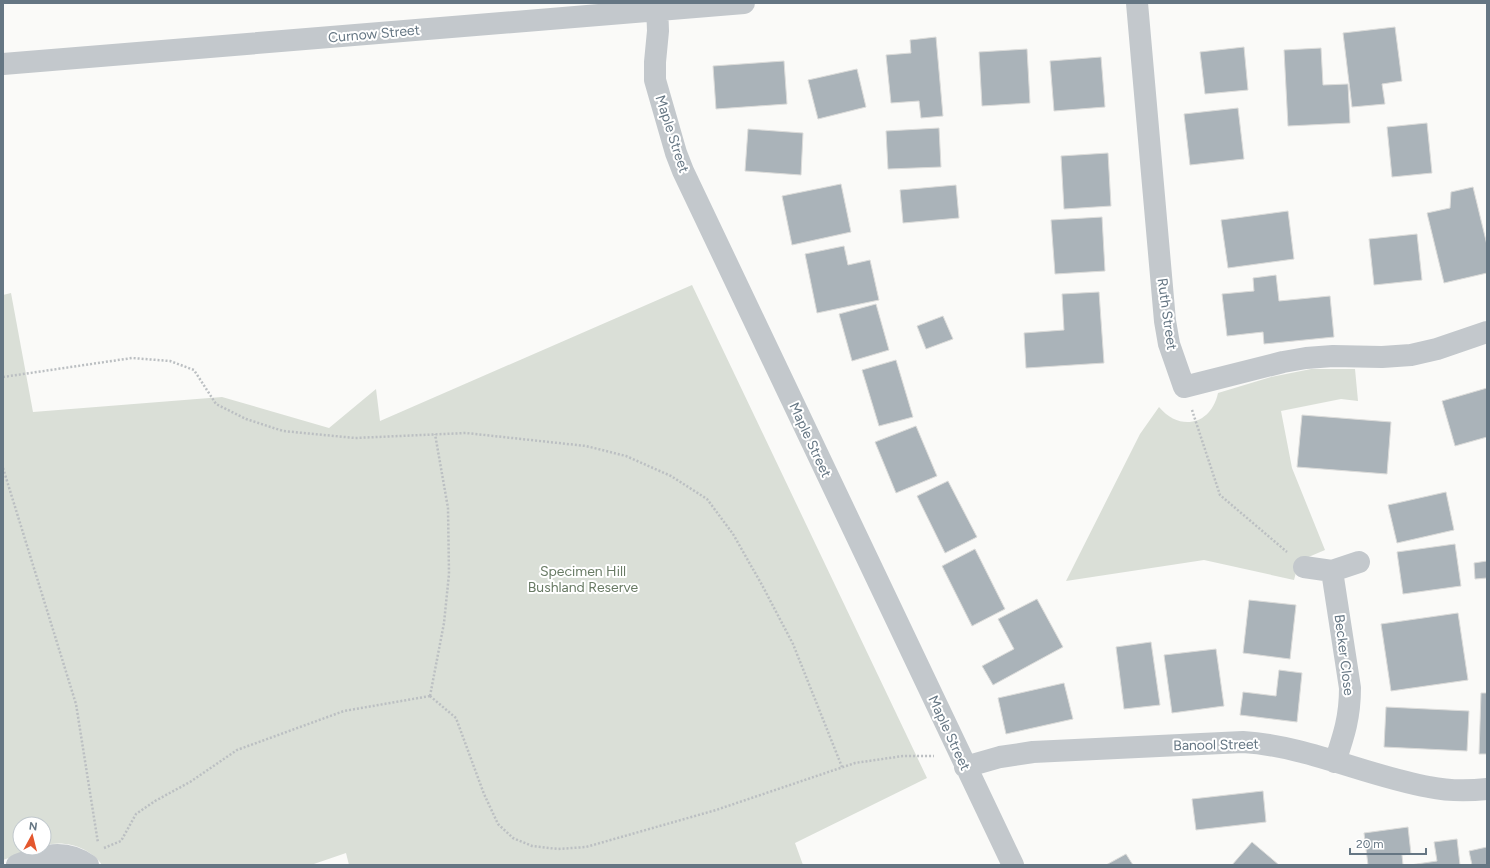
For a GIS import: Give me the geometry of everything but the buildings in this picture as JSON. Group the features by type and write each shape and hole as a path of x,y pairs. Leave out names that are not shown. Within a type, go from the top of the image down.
{"street":[{"name":"Curnow Street","path":"3,64 657,7 744,3"},
{"name":"Ruth Street","path":"1137,3 1165,321 1169,344 1184,387"},
{"name":"Maple Street","path":"657,7 658,31 654,72 668,126 683,171 1012,865"},
{"path":"1184,387 1306,358 1333,356 1382,357 1411,355 1437,349 1487,332"},
{"path":"1304,567 1332,571 1359,562"},
{"name":"Becker Close","path":"1332,571 1350,688 1350,705 1347,724 1335,762"},
{"name":"Banool Street","path":"963,762 1033,752 1243,742 1262,743 1285,748 1400,781 1430,787 1457,790 1487,790"},
{"path":"17,865 37,858 64,854 78,858 88,865"}],"path":[{"path":"3,377 132,358 170,361 194,370 216,404 246,419 284,430 355,438 466,432 586,446 626,456 671,476 706,499 733,534 793,644 842,767"},
{"path":"1184,387 1220,495 1304,567"},
{"path":"430,696 444,623 449,574 448,508 435,434"},
{"path":"3,468 76,704 99,850 121,841 136,814 155,801 190,782 237,750 344,711 430,696"},
{"path":"430,696 456,718 484,794 498,824 514,838 532,846 558,849 586,847 716,810 855,763 903,756 963,762"}],"green space":[{"name":"Specimen Hill Bushland Reserve","path":"692,285 927,778 795,843 803,865 349,865 346,853 311,865 102,865 91,854 76,846 68,844 52,844 52,816 12,816 12,856 15,856 3,860 3,295 11,293 33,412 222,397 329,428 376,389 380,421"},
{"path":"1311,369 1355,369 1358,401 1341,399 1281,411 1292,468 1325,550 1299,561 1294,580 1204,560 1066,581 1140,434 1159,407 1167,415 1176,420 1185,422 1194,421 1202,418 1209,412 1218,393 1271,377"}]}
